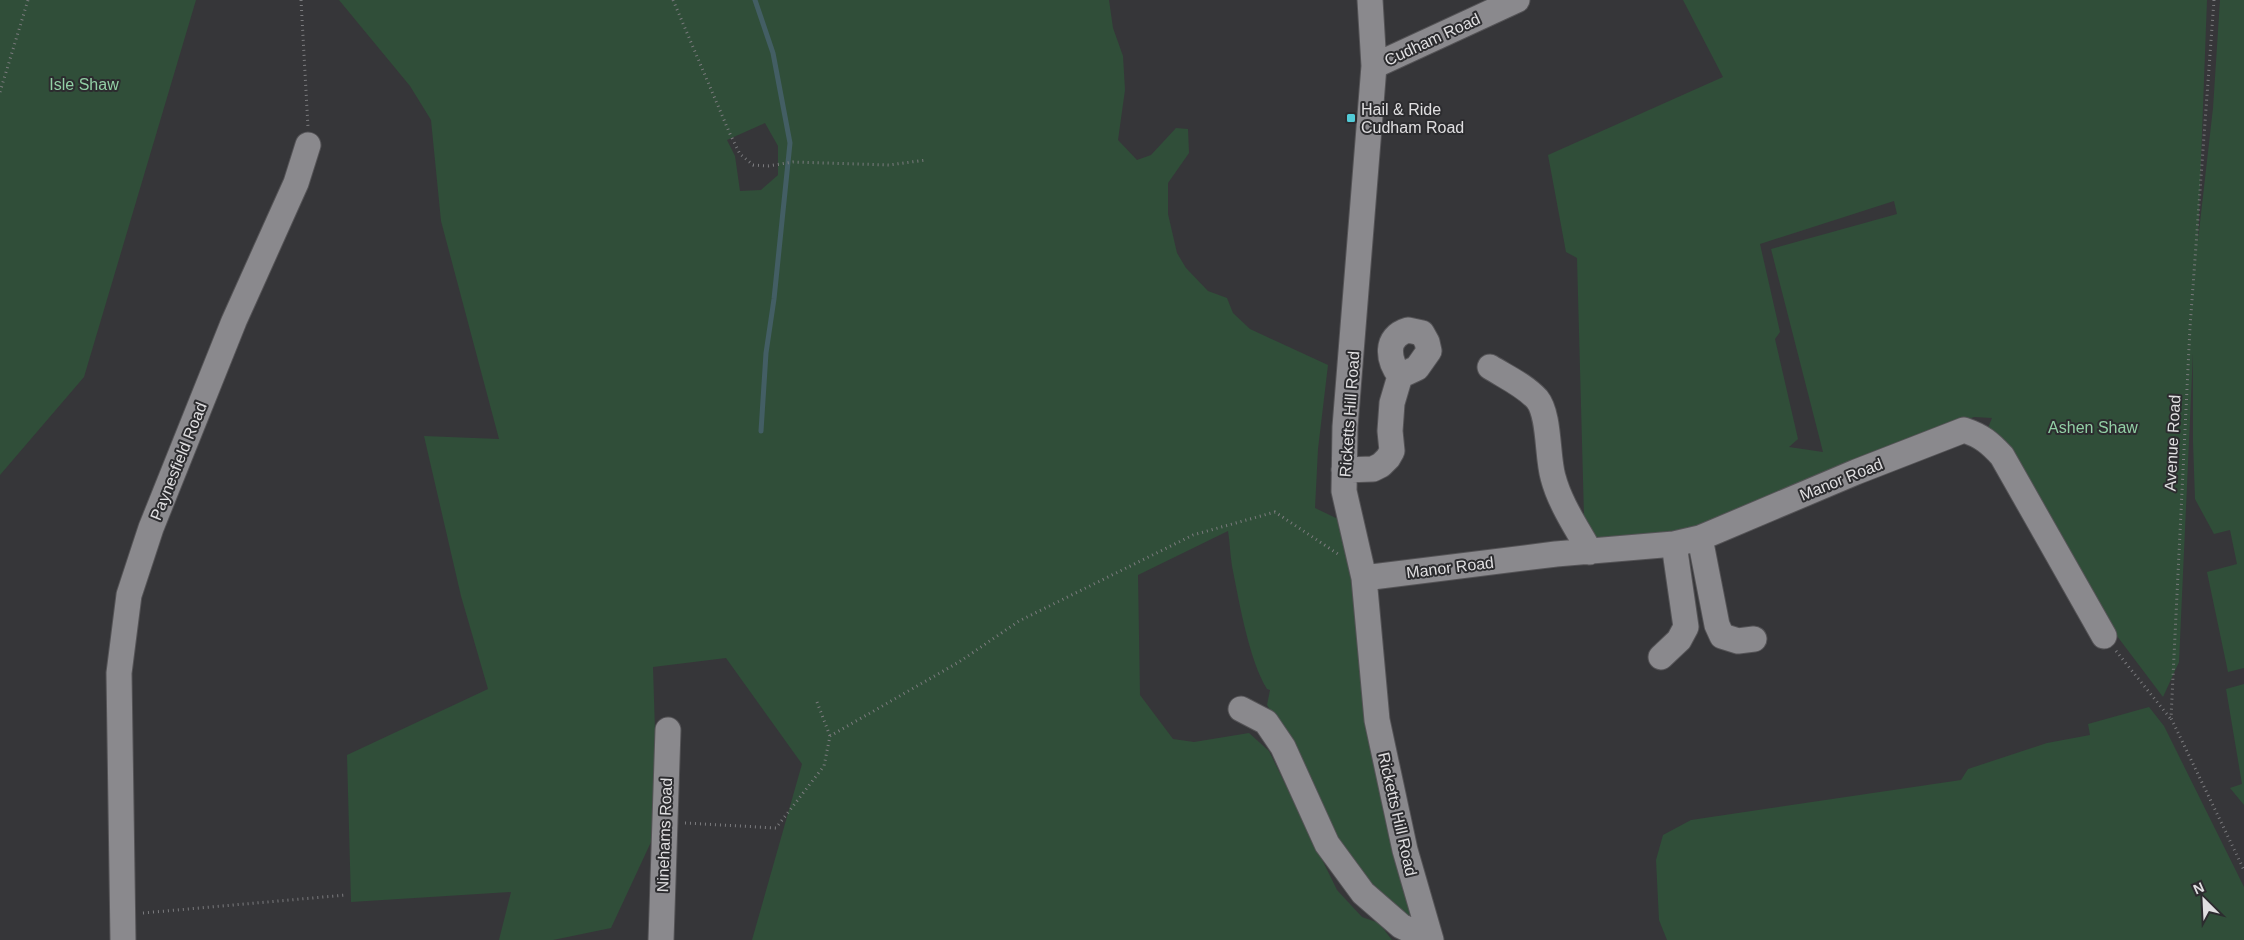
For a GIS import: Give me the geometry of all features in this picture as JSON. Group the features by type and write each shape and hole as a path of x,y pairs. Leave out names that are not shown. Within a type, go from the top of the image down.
{"street":[{"name":"Ricketts Hill Road","path":"1370,0 1374,66 1345,427 1344,491 1364,578 1377,720 1405,850 1430,940"},
{"name":"Cudham Road","path":"1374,66 1517,0"},
{"name":"Paynesfield Road","path":"123,940 119,673 129,595 151,528 234,321 296,183 308,145"},
{"path":"1490,367 1518,384 1538,400 1543,412 1552,477 1565,506 1590,552"},
{"path":"1344,470 1373,469 1380,466 1390,455 1392,446 1390,431 1392,403 1400,376"},
{"name":"Manor Road","path":"1364,578 1556,554 1674,544 1700,538 1856,472 1964,430 1978,434 1988,440 2002,456 2104,636"},
{"path":"1700,538 1717,625 1722,636 1738,642 1754,638"},
{"path":"1661,657 1679,640 1686,627 1674,544"},
{"path":"1241,709 1266,722 1283,747 1327,844 1364,893 1401,926 1430,940"},
{"name":"Ninehams Road","path":"661,940 668,730"}],"path":[{"path":"0,92 28,0"},
{"path":"301,0 308,145"},
{"path":"673,0 730,134 740,154 753,164 768,166 793,162 889,165 926,160"},
{"name":"Avenue Road","path":"2214,0 2190,327 2170,718 2244,870"},
{"path":"830,736 959,662 1019,621 1193,535 1275,512 1342,556 1359,551"},
{"path":"2104,636 2170,718"},
{"path":"665,822 776,828 824,766 830,736 817,702"},
{"path":"122,915 346,895"}],"green space":[{"name":"Isle Shaw","path":"0,0 196,0 84,377 0,475"},
{"path":"339,0 1109,0 1113,28 1123,56 1125,90 1118,140 1137,160 1151,155 1176,128 1188,129 1189,153 1168,183 1168,214 1177,253 1186,268 1208,291 1227,298 1233,313 1250,329 1328,365 1318,449 1315,508 1338,519 1347,537 1416,926 1358,877 1285,735 1267,705 1270,690 1267,689 1261,677 1245,630 1232,566 1228,531 1138,575 1140,695 1173,739 1194,742 1249,733 1269,751 1337,890 1362,917 1379,923 1392,940 752,940 802,764 726,658 653,667 658,827 611,928 553,940 499,940 511,892 351,902 347,755 488,689 461,596 424,436 499,439 441,221 431,120 410,86","holes":["765,123 778,146 778,175 761,190 740,191 735,156 727,140"]},
{"name":"Ashen Shaw","path":"1683,0 2207,0 2198,240 2213,108 2220,0 2244,0 2244,668 2228,672 2207,572 2237,564 2230,530 2214,534 2195,499 2193,353 2179,662 2163,697 2114,632 1983,440 1992,418 1974,417 1828,471 1691,532 1596,543 1584,516 1577,258 1566,252 1548,155 1723,77","holes":["1894,201 1897,214 1771,249 1823,452 1789,447 1798,439 1775,339 1780,332 1760,244"]},
{"path":"2244,684 2244,805 2230,788 2242,784 2226,689"},
{"path":"2149,707 2164,726 2244,887 2244,940 1667,940 1659,920 1656,860 1663,835 1691,820 1961,780 1968,769 2047,743 2090,735 2088,724"}],"waterway":[{"path":"755,0 773,53 790,143 774,299 766,353 761,431"}],"place":[{"name":"Hail & Ride Cudham Road","path":"1351,118"}]}
